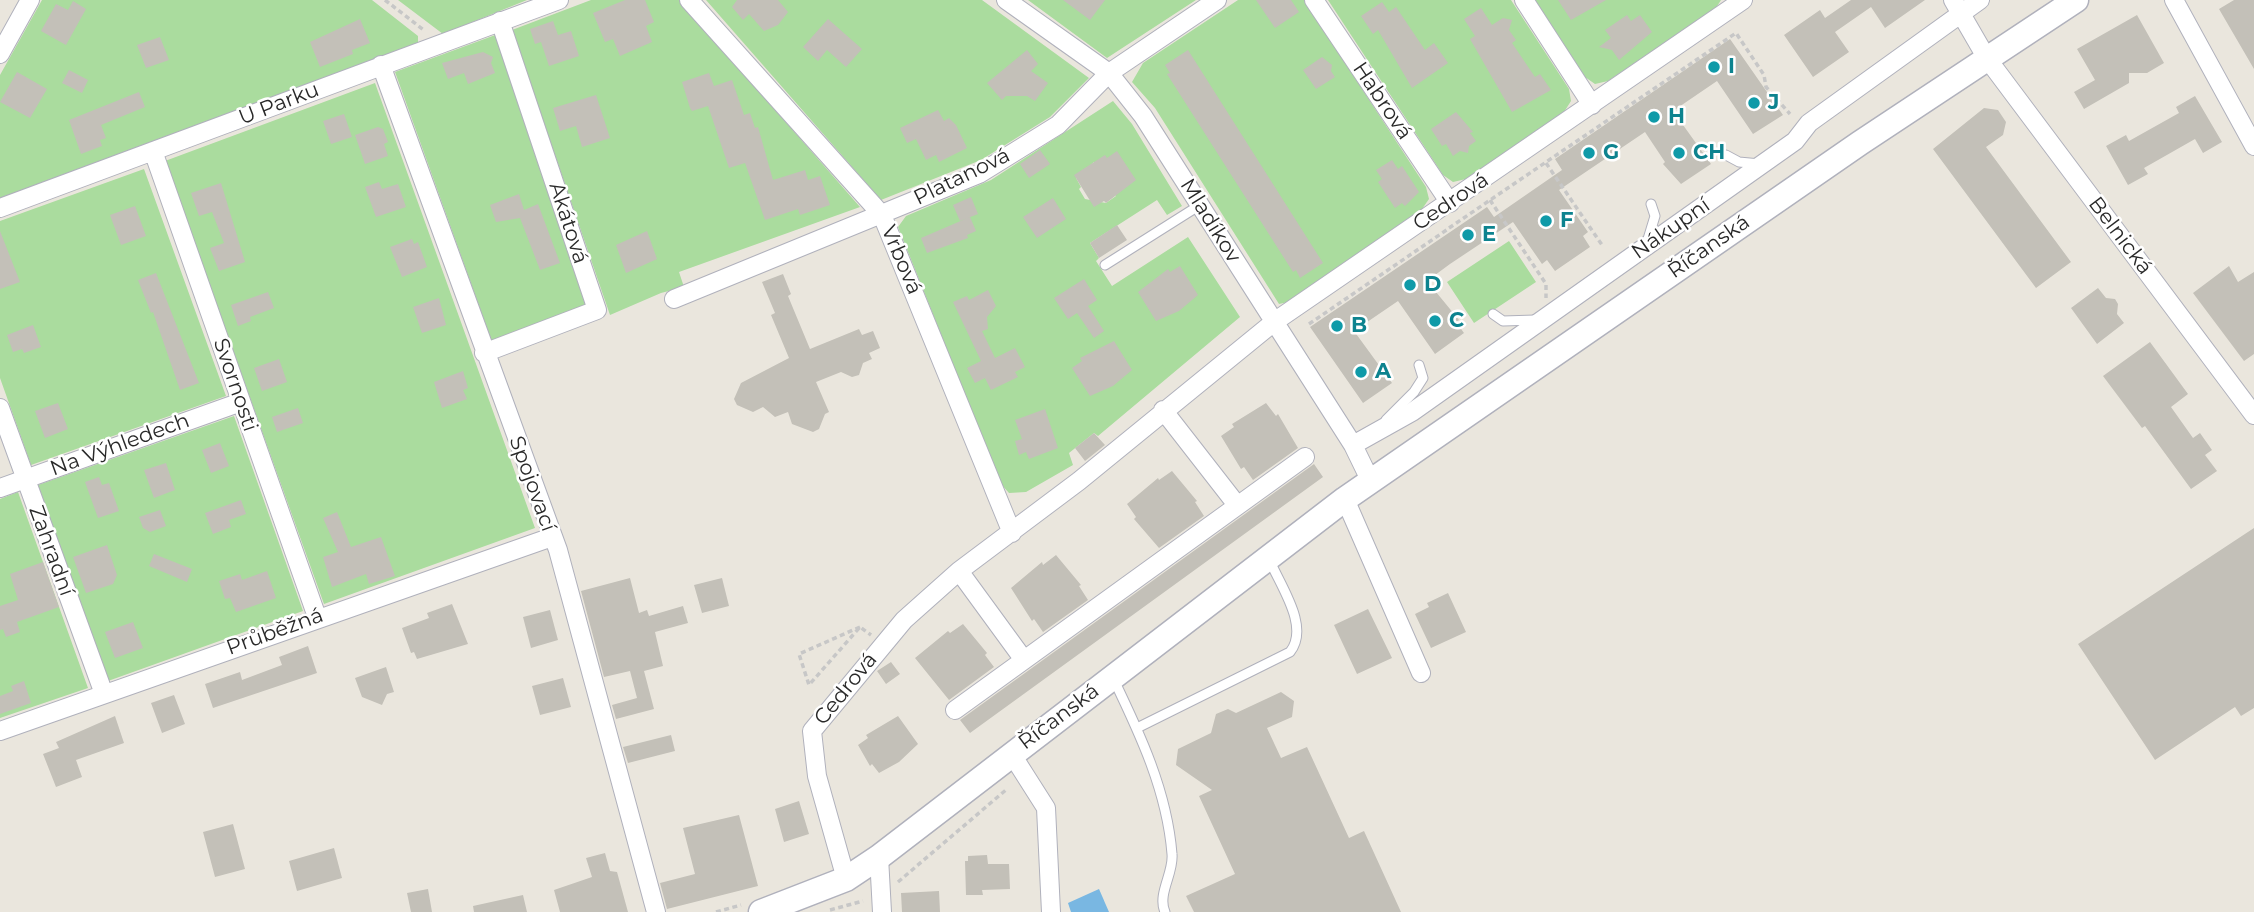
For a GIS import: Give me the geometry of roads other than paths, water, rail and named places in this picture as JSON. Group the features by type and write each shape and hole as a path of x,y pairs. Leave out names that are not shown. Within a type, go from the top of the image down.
{"main road":[{"name":"Říčanská","path":"761,912 846,879 879,858 1011,753 1345,499 1986,57 2076,0"}],"street":[{"path":"0,54 30,0"},
{"name":"U Parku","path":"0,208 559,0"},
{"name":"Vrbová","path":"689,0 882,215 1012,533"},
{"name":"Mladíkov","path":"1006,0 1110,73 1143,116 1353,445 1371,482"},
{"name":"Platanová","path":"674,299 979,174 1047,132 1110,73 1217,0"},
{"name":"Habrová","path":"1314,0 1450,203"},
{"path":"1524,0 1592,105"},
{"name":"Cedrová","path":"846,879 817,776 812,731 904,620 959,571 1012,533 1274,322 1743,0"},
{"name":"Nákupní","path":"1353,445 1374,430 1412,412 1796,141 1809,123 1956,7 1980,0"},
{"path":"2174,0 2254,146"},
{"name":"Belnická","path":"1956,7 1986,57 2254,415"},
{"name":"Akátová","path":"484,354 597,310 500,21"},
{"name":"Spojovací","path":"381,65 552,537 656,912"},
{"name":"Svornosti","path":"153,151 317,617"},
{"name":"Na Výhledech","path":"0,488 241,402"},
{"name":"Zahradní","path":"0,408 104,694"},
{"path":"1163,410 1237,505"},
{"path":"955,710 1305,457"},
{"path":"1345,499 1421,673"},
{"name":"Průběžná","path":"0,731 317,617 552,537"},
{"path":"959,571 1024,660"},
{"path":"1011,753 1046,808 1051,912"},
{"path":"875,906 879,858"}],"lane":[{"path":"1726,155 1739,162 1764,163"},
{"path":"1639,252 1652,233 1655,216 1651,204"},
{"path":"1105,265 1200,205"},
{"path":"1493,314 1503,321 1545,318"},
{"path":"1374,430 1414,392 1423,378 1419,365"},
{"path":"1137,728 1290,652 1298,642 1300,630 1268,556"},
{"path":"1112,676 1137,728 1163,794 1173,857 1161,904 1165,912"}],"water":[{"path":"1099,889 1109,912 1071,912 1068,903"}],"place":[{"name":"I","path":"1714,67"},
{"name":"J","path":"1754,103"},
{"name":"H","path":"1654,117"},
{"name":"G","path":"1589,153"},
{"name":"CH","path":"1679,153"},
{"name":"F","path":"1546,221"},
{"name":"E","path":"1468,235"},
{"name":"D","path":"1410,285"},
{"name":"C","path":"1435,321"},
{"name":"B","path":"1337,326"},
{"name":"A","path":"1361,372"}]}
